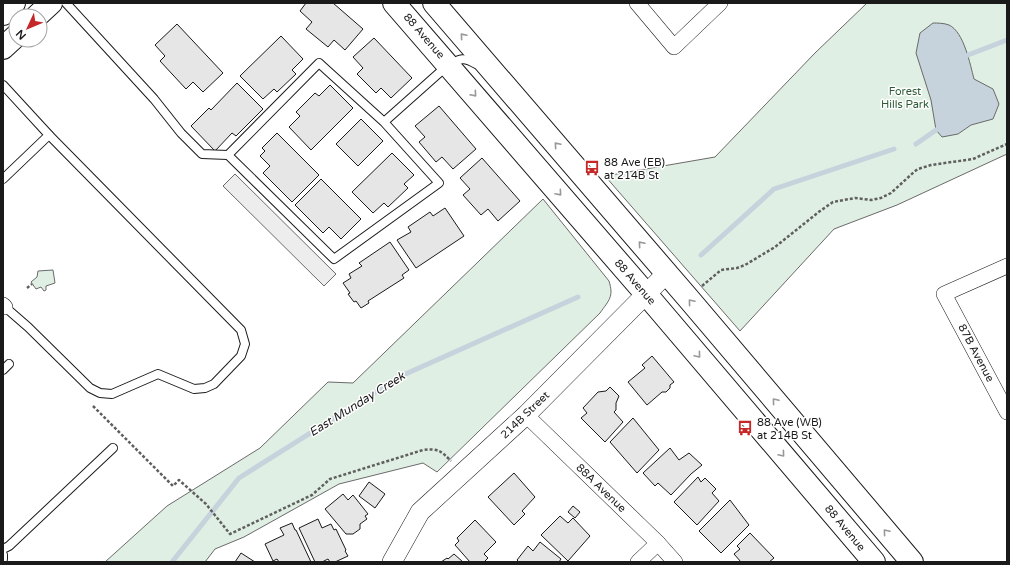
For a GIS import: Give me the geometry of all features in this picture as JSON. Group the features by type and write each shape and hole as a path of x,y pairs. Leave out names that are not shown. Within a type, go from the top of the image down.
{"main road":[{"path":"3,14 14,3"},
{"name":"88 Avenue","path":"394,3 646,294 874,562"},
{"path":"434,3 667,273 912,562"}],"street":[{"path":"637,3 674,47 720,3"},
{"name":"87B Avenue","path":"1007,266 944,294 1007,412"},
{"name":"214B Street","path":"392,562 420,512 526,415 667,273"},
{"name":"88A Avenue","path":"526,415 658,543 675,562"},
{"path":"638,562 658,543"}],"lane":[{"path":"66,3 154,99 181,133 202,154 228,155 334,259 439,183 384,122 319,63 228,155"},
{"path":"384,122 448,65 460,59 468,59 497,76"},
{"path":"3,85 49,135 240,330 245,344 241,356 214,384 206,388 194,389 158,374 112,394 100,394 90,388 28,327 4,306"},
{"path":"3,179 49,135"},
{"path":"3,549 9,546 113,448"}],"path":[{"path":"688,298 721,270 737,268 745,265 775,247 833,202 855,198 871,200 881,198 891,193 918,170 931,165 973,159 1007,144"},
{"path":"27,288 32,284"},
{"path":"93,406 173,486 180,480 206,504 230,534 312,495 330,479 424,450 435,449 443,452 463,472"}],"green space":[{"name":"Forest Hills Park","path":"867,3 1007,3 1007,154 897,205 834,229 740,331 605,176 715,157 815,53"},
{"path":"543,199 609,281 611,291 610,298 600,313 437,472 423,463 339,484 244,537 215,549 205,562 105,562 167,506 260,448 328,382 353,383"},
{"path":"53,270 55,283 46,286 46,290 44,291 41,287 36,289 31,282 37,277 38,271"}],"shaded area":[{"path":"933,23 947,24 959,34 966,49 974,79 993,89 999,104 993,119 971,125 958,134 942,137 936,130 931,100 916,53 920,33"},
{"path":"235,174 336,274 324,286 223,186"}],"building":[{"path":"306,3 333,3 363,29 345,50 334,40 328,47 306,29 312,22 300,11"},
{"path":"177,24 223,73 203,92 193,82 186,89 160,61 165,56 155,45"},
{"path":"281,36 303,59 292,70 296,74 277,92 274,89 263,99 240,76"},
{"path":"374,38 412,78 391,98 381,88 376,93 357,74 363,68 353,57"},
{"path":"237,83 263,109 236,136 232,133 215,151 191,126 209,108 211,110"},
{"path":"330,85 353,108 311,150 289,127 300,116 296,112 315,93 319,96"},
{"path":"439,106 476,149 453,169 442,157 436,162 419,142 425,137 415,126"},
{"path":"361,119 383,141 358,166 336,144"},
{"path":"277,133 319,175 292,202 263,173 270,166 260,156 265,151 262,148"},
{"path":"392,153 414,175 404,184 408,188 388,207 384,203 373,213 352,192"},
{"path":"482,158 520,201 498,221 488,209 481,215 463,195 470,189 460,178"},
{"path":"321,179 361,219 341,239 329,227 323,233 295,205"},
{"path":"445,208 464,236 416,268 397,240 411,232 408,227 430,212 433,216"},
{"path":"390,242 409,270 402,275 404,278 368,301 369,303 361,308 348,294 350,293 343,283 351,278 349,274 362,266 359,263"},
{"path":"652,356 674,382 670,385 670,388 666,392 662,392 647,405 628,382 645,368 642,365"},
{"path":"610,387 619,396 616,403 616,410 614,412 623,422 605,442 581,418 587,413 583,408 598,392 606,391"},
{"path":"633,418 659,450 637,473 610,442"},
{"path":"670,448 679,460 689,453 702,465 671,495 658,483 655,486 643,473"},
{"path":"514,473 535,497 522,511 525,514 514,525 488,497"},
{"path":"698,477 701,482 705,478 716,489 712,493 719,501 697,525 674,502"},
{"path":"369,482 385,494 375,508 359,496"},
{"path":"343,494 348,500 353,495 368,514 365,516 367,519 360,524 360,529 353,534 346,534 325,509"},
{"path":"730,500 749,525 721,553 699,531"},
{"path":"573,506 580,512 575,518 568,512"},
{"path":"560,516 568,523 573,518 590,536 568,561 541,535"},
{"path":"318,519 322,528 331,524 334,530 336,529 348,556 335,562 330,562 328,559 322,562 315,562 299,528"},
{"path":"475,520 496,542 484,554 488,558 484,562 470,562 455,545 459,541 457,538"},
{"path":"292,523 311,562 279,562 277,559 273,561 265,544 284,535 280,528"},
{"path":"750,533 774,558 769,562 741,562 734,554 740,549 737,546"},
{"path":"540,542 561,559 559,562 519,562 517,560 528,546 533,551"},
{"path":"241,553 255,562 235,562"},
{"path":"454,554 463,562 441,562 447,558 448,559"}],"waterway":[{"path":"968,55 1007,40"},
{"path":"916,144 936,130"},
{"path":"701,255 774,189 894,149"},
{"name":"East Munday Creek","path":"172,562 239,478 401,376 578,297"}],"place":[{"name":"88 Ave (EB) at 214B St","path":"592,168"},
{"name":"88 Ave (WB) at 214B St","path":"745,428"}]}
